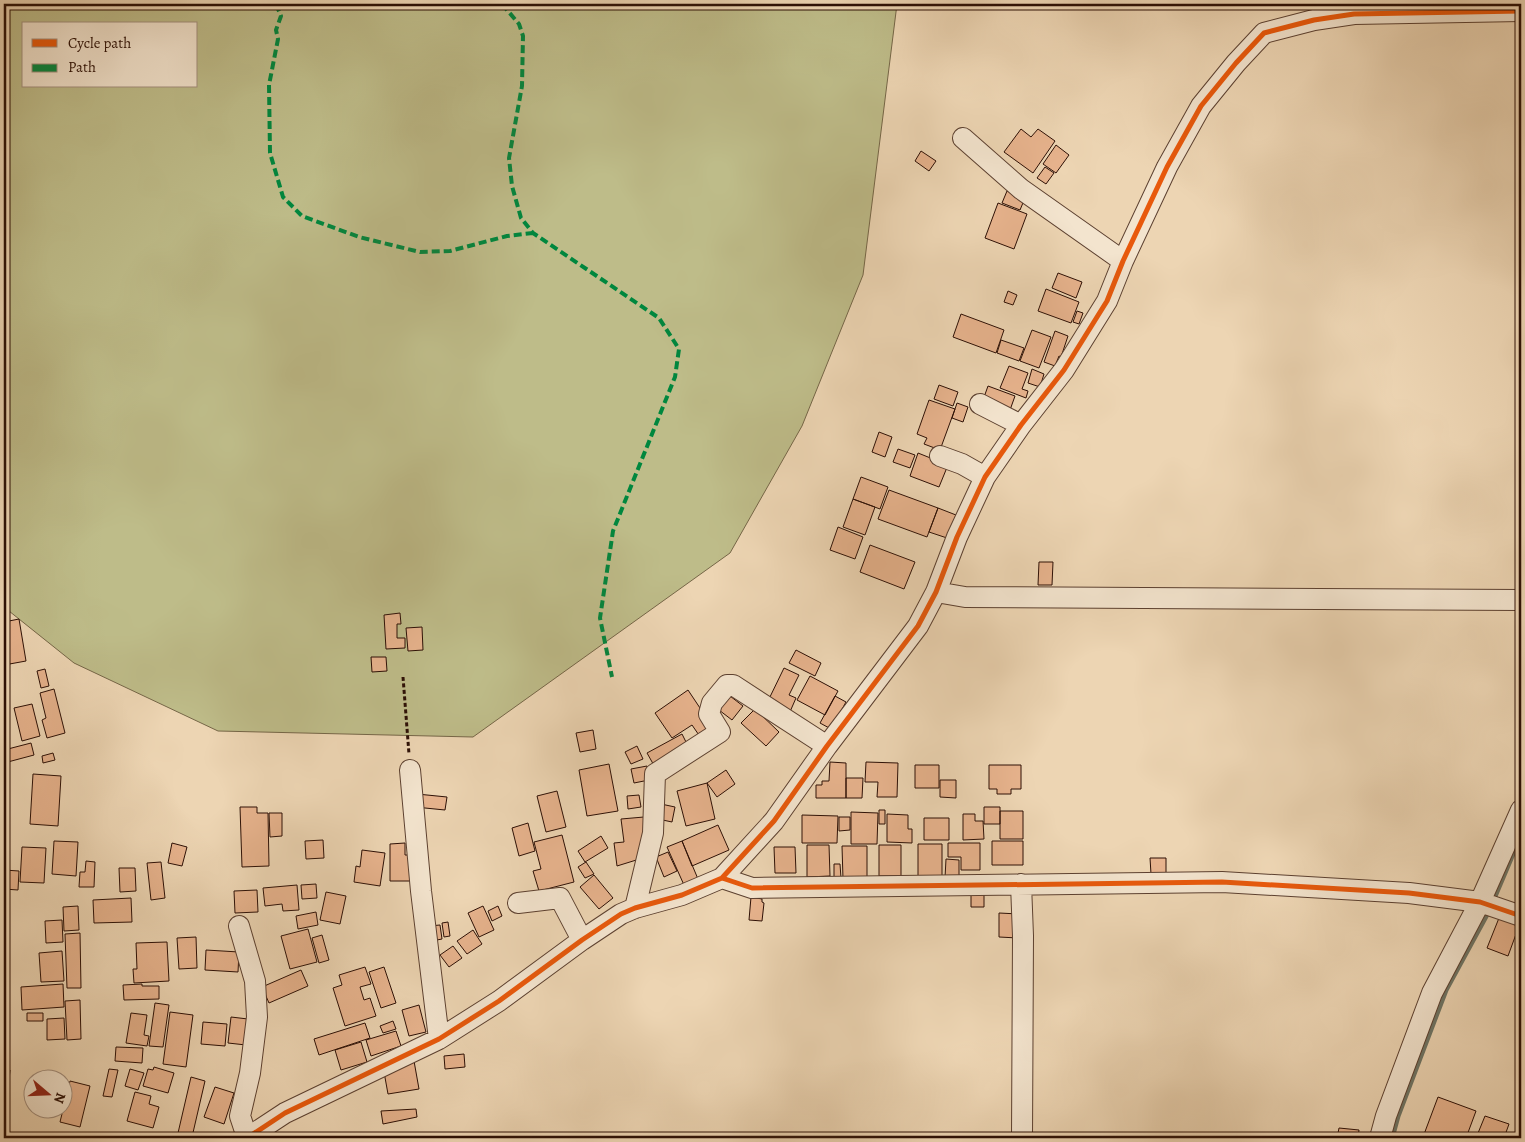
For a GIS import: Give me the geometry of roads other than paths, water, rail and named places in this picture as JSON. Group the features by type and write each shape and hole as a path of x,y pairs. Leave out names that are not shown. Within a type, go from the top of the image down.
{"street":[{"path":"239,926 255,981 257,1017 250,1074 240,1116 247,1138 285,1113 439,1039 499,1001 621,914 635,908 682,895 722,878 774,821 827,746 918,626 936,592 958,536 985,477 1021,425 1064,370 1107,301 1123,261 1167,167 1201,106 1236,62 1264,33 1314,20 1354,14 1521,11"},
{"path":"963,138 1021,189 1123,261"},
{"path":"980,404 1021,425"},
{"path":"940,456 962,464 985,477"},
{"path":"936,592 965,597 1521,600"},
{"path":"635,908 653,833 655,774 720,732 709,714 712,703 727,685 733,685 827,746"},
{"path":"410,770 421,890 439,1039"},
{"path":"1380,1138 1386,1116 1432,993 1488,904 1521,810"},
{"path":"722,878 752,888 1222,882 1409,893 1488,904 1521,916"},
{"path":"1021,884 1023,936 1022,1138"},
{"path":"518,904 560,898 582,940"}],"waterway":[{"path":"1493,901 1521,835"},
{"path":"1392,1138 1398,1116 1446,990 1490,909"}]}
